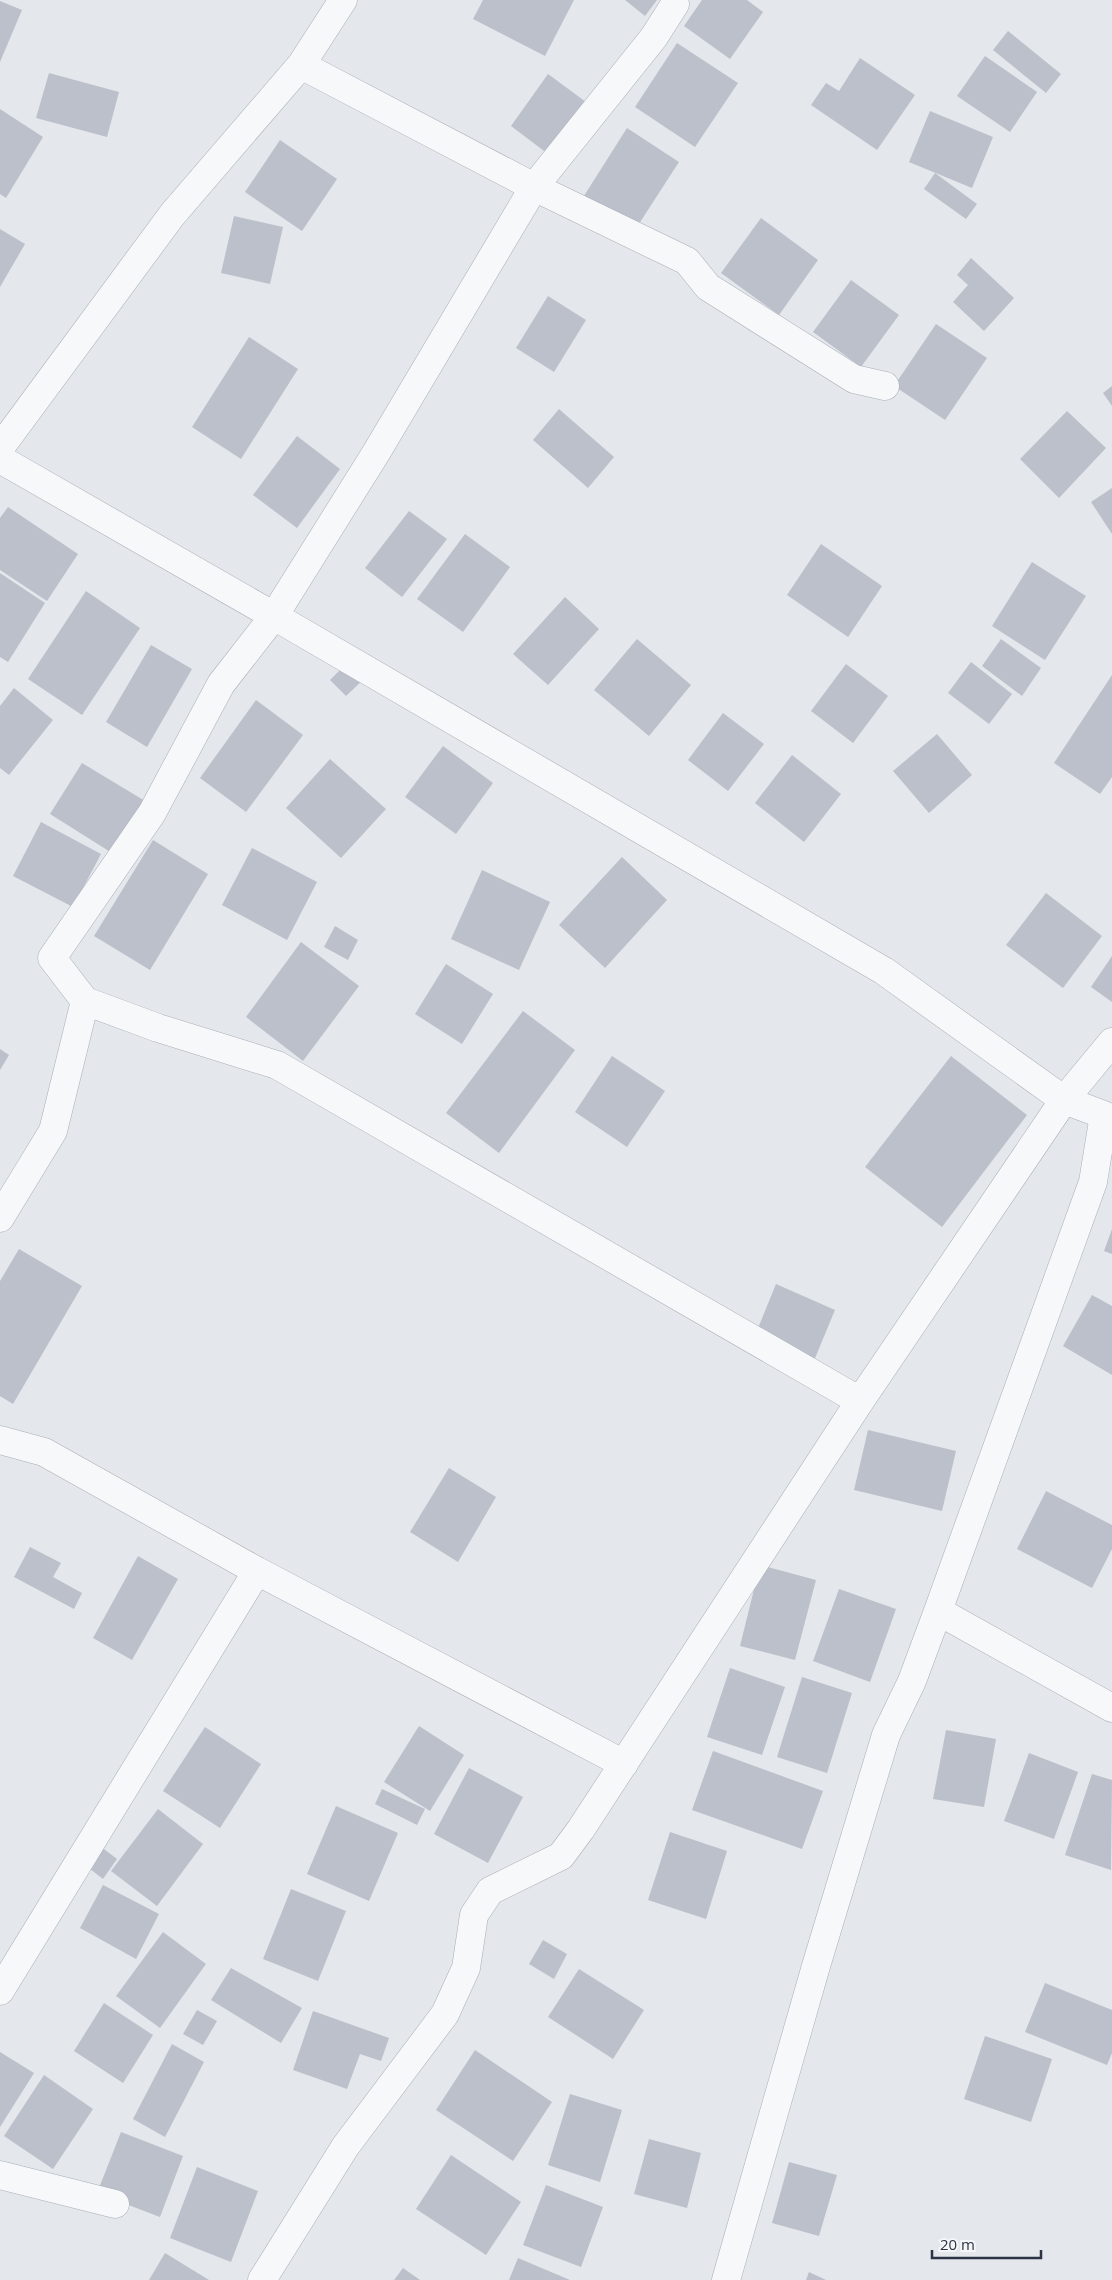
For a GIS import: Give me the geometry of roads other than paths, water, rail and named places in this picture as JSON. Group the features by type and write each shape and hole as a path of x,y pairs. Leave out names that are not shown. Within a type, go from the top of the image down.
{"street":[{"path":"0,448 172,215 301,65 343,0"},
{"path":"675,4 654,37 534,187 376,453 274,616 221,684 152,814 52,958 85,1001 158,1028 277,1065 860,1401"},
{"path":"301,65 534,187 687,261 708,287 854,379 885,386"},
{"path":"0,460 274,616 884,971 1064,1100 1104,1115 1093,1182 912,1681 886,1735 816,1966 726,2280"},
{"path":"0,1218 52,1131 85,1001"},
{"path":"262,2280 345,2147 445,2014 466,1968 474,1915 490,1891 561,1856 581,1829 860,1401 1064,1100 1112,1042"},
{"path":"0,1440 44,1452 257,1571 624,1764"},
{"path":"0,1991 257,1571"},
{"path":"938,1611 1112,1708"},
{"path":"0,2176 115,2204"}]}
